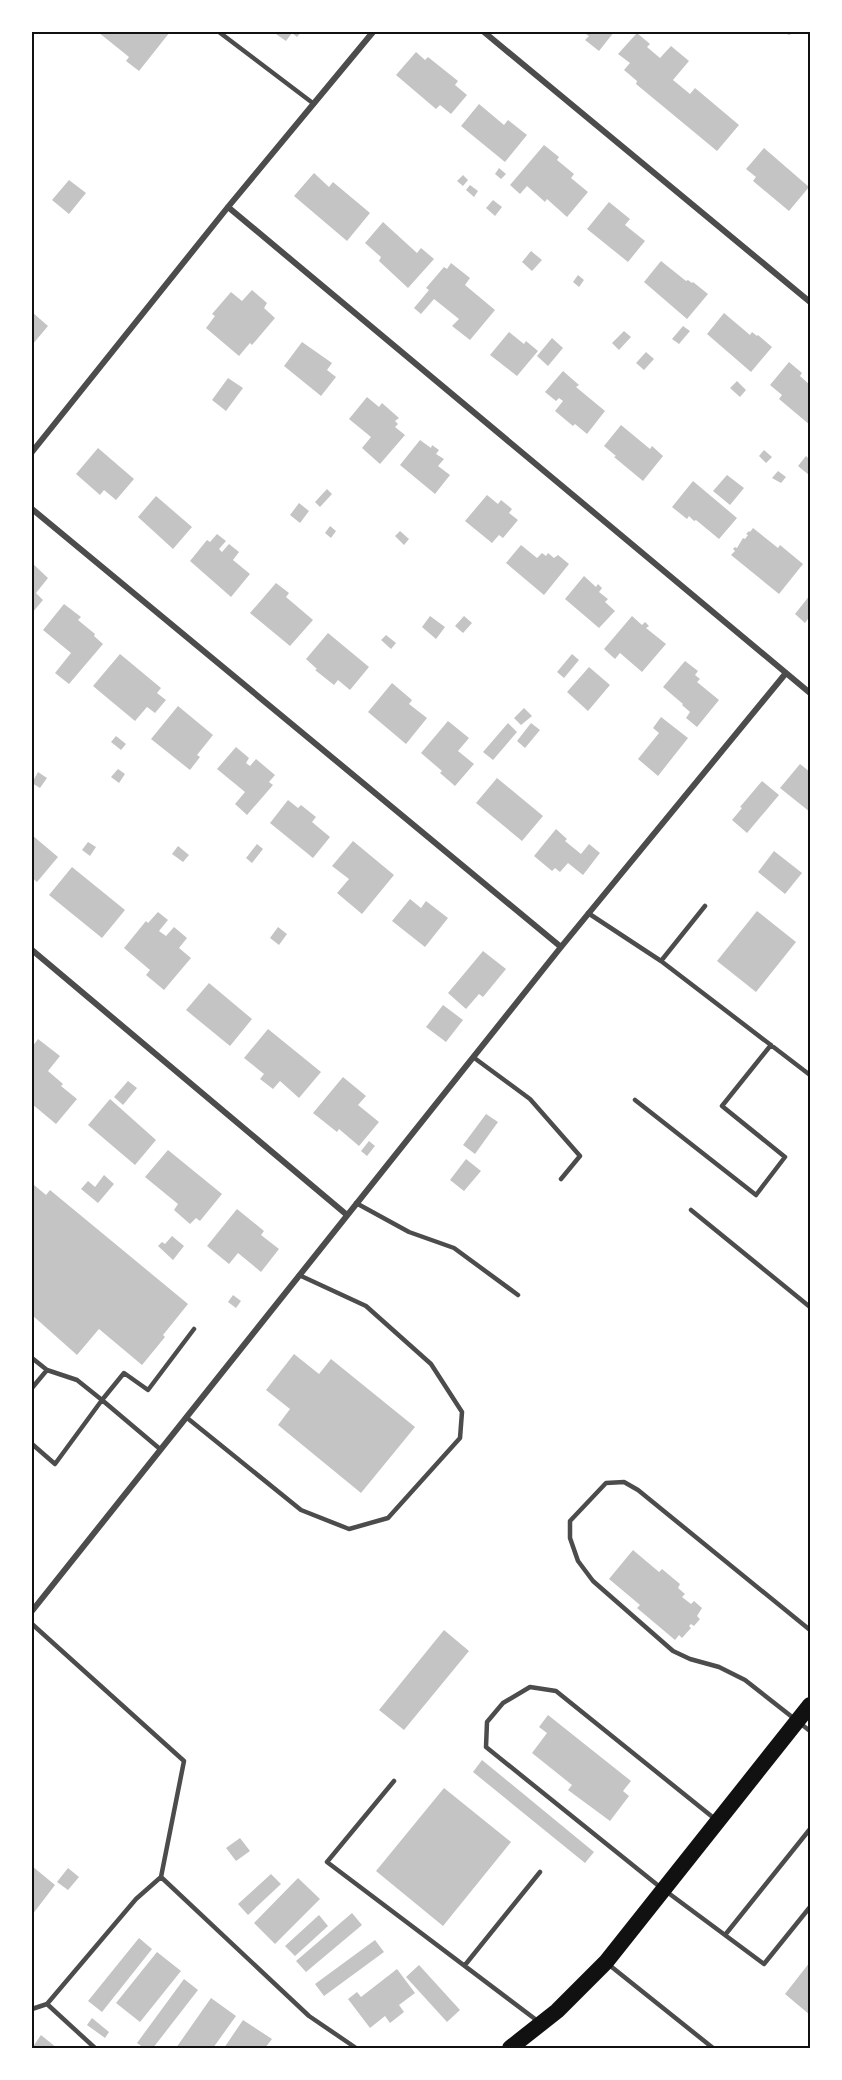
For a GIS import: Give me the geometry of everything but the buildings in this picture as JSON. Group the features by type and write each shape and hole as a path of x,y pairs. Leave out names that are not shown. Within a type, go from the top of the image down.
{"highway":[{"path":"510,2049 557,2011 606,1962 718,1822 804,1726 810,1705"},
{"path":"530,2049 557,2011"}],"street":[{"path":"32,452 228,207 373,32"},
{"path":"484,32 810,302"},
{"path":"228,207 810,693"},
{"path":"32,509 561,947"},
{"path":"32,1611 588,913 786,673"},
{"path":"32,950 347,1215"}],"lane":[{"path":"219,32 314,104"},
{"path":"661,961 705,906"},
{"path":"588,913 661,961 810,1075"},
{"path":"635,1100 756,1195 785,1157 722,1106 771,1045"},
{"path":"473,1057 530,1100 580,1156 561,1179"},
{"path":"356,1203 409,1232 454,1248 518,1296"},
{"path":"691,1210 810,1307"},
{"path":"186,1417 302,1510 349,1529 388,1518 460,1438 462,1412 430,1364 366,1306 299,1275"},
{"path":"32,1444 55,1464 124,1372 148,1390 194,1329"},
{"path":"32,1358 47,1370 76,1380 160,1449"},
{"path":"32,1388 47,1370"},
{"path":"804,1726 746,1680 719,1667 690,1659 673,1650 593,1581 578,1561 570,1538 570,1521 606,1483 624,1482 638,1490 810,1630"},
{"path":"32,1624 184,1761 161,1877 136,1899 47,2004 32,2009"},
{"path":"718,1822 556,1691 530,1687 503,1703 487,1722 486,1747 664,1890 764,1964 810,1906"},
{"path":"394,1781 327,1862 542,2023"},
{"path":"725,1935 810,1829"},
{"path":"465,1965 540,1872"},
{"path":"161,1877 309,2016 356,2049"},
{"path":"606,1962 713,2049"},
{"path":"47,2004 95,2049"}]}
